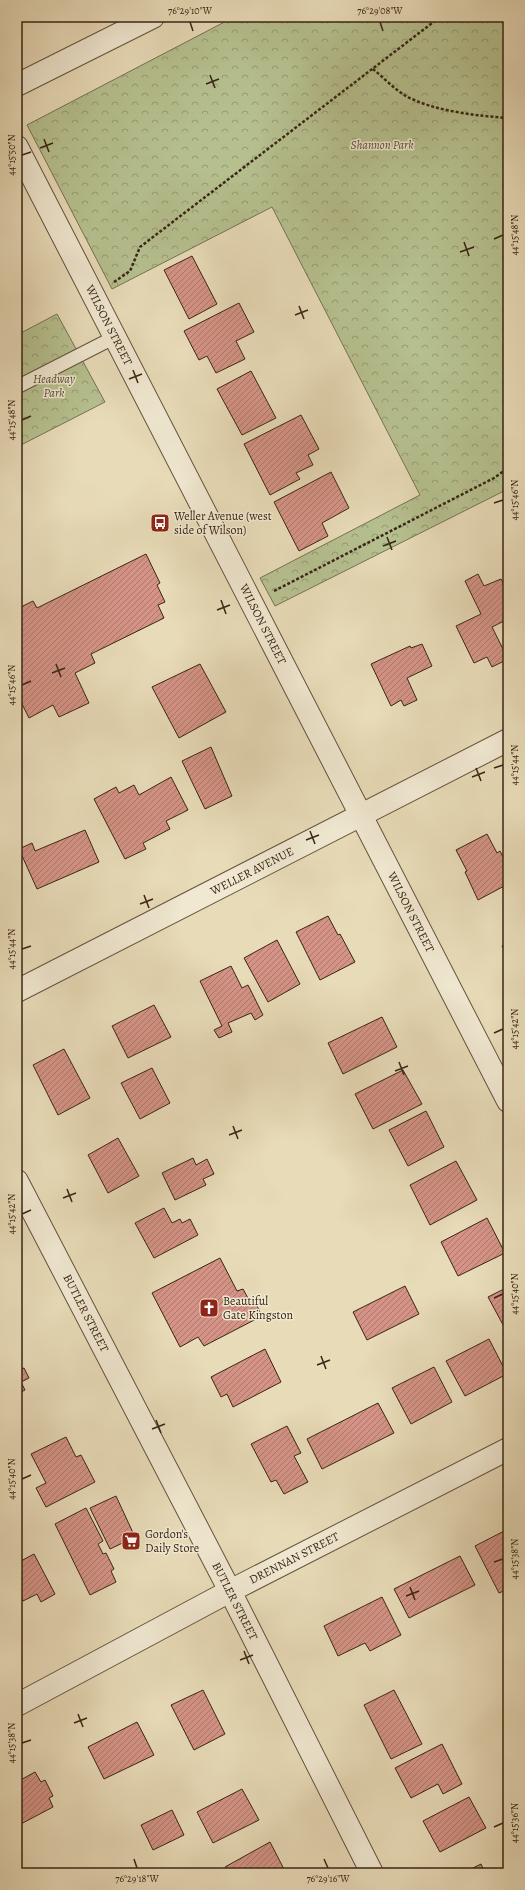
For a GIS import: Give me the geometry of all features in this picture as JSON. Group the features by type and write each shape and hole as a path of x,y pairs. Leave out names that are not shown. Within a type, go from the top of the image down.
{"street":[{"path":"17,85 153,17"},
{"name":"WILSON STREET","path":"17,147 508,1101"},
{"name":"WELLER AVENUE","path":"17,991 508,740"},
{"name":"BUTLER STREET","path":"17,1181 230,1591 372,1873"},
{"name":"DRENNAN STREET","path":"17,1704 230,1591 508,1449"}],"lane":[{"path":"17,387 115,337"}],"path":[{"path":"108,285 130,272 140,247 440,17"},
{"path":"373,69 405,95 419,102 473,115 508,118"},
{"path":"252,603 494,478 508,468"}],"green space":[{"name":"Shannon Park","path":"234,17 508,17 508,489 275,606 260,578 420,495 272,207 112,289 27,125"},
{"name":"Headway Park","path":"57,314 105,402 17,447 17,335"}],"building":[{"path":"192,256 217,304 189,319 164,270"},
{"path":"239,303 254,332 236,341 245,359 216,373 207,356 199,360 184,331"},
{"path":"251,371 276,418 242,435 217,389"},
{"path":"301,415 319,449 308,455 313,465 296,473 300,479 270,495 244,444"},
{"path":"331,472 349,508 322,523 328,536 299,551 274,502"},
{"path":"146,554 160,583 157,585 165,602 158,605 164,618 91,654 95,663 75,673 89,703 59,717 53,705 29,718 17,694 17,609 33,601 37,608"},
{"path":"478,574 484,586 501,579 508,592 508,619 492,627 508,659 492,667 487,657 474,663 456,626 481,614 465,581"},
{"path":"422,644 432,666 407,678 417,700 404,706 401,700 391,706 371,664 410,646 411,648"},
{"path":"200,664 226,712 179,738 152,687"},
{"path":"211,747 232,796 205,809 182,761"},
{"path":"171,777 188,810 166,821 170,829 143,843 146,849 125,859 94,799 116,787 119,793 134,785 139,795"},
{"path":"85,830 99,862 37,889 19,849 32,843 35,851"},
{"path":"487,834 497,853 500,851 508,867 508,884 478,900 465,872 467,871 456,850"},
{"path":"328,916 338,935 340,934 355,962 320,980 296,932"},
{"path":"277,940 300,984 268,1002 244,958"},
{"path":"508,942 508,957 502,946"},
{"path":"231,966 242,988 248,985 263,1015 255,1020 251,1013 228,1023 232,1032 219,1038 214,1030 222,1026 200,981"},
{"path":"154,1005 171,1037 128,1058 112,1026"},
{"path":"382,1017 397,1047 343,1074 328,1043"},
{"path":"64,1049 90,1098 58,1115 33,1065"},
{"path":"152,1068 170,1103 140,1119 121,1083"},
{"path":"403,1070 422,1104 373,1129 355,1094"},
{"path":"426,1111 444,1147 408,1166 389,1130"},
{"path":"118,1138 139,1176 108,1193 88,1155"},
{"path":"193,1158 196,1165 207,1159 214,1174 203,1179 206,1185 175,1200 162,1173"},
{"path":"456,1161 477,1200 430,1225 410,1185"},
{"path":"164,1208 172,1223 180,1219 182,1223 190,1219 198,1235 154,1258 135,1223"},
{"path":"487,1218 505,1253 458,1276 441,1242"},
{"name":"Beautiful Gate Kingston","path":"220,1258 237,1291 243,1289 249,1300 253,1298 262,1316 204,1346 198,1337 180,1347 152,1293"},
{"path":"405,1286 419,1314 367,1340 353,1312"},
{"path":"508,1287 508,1334 488,1297"},
{"path":"489,1339 507,1374 465,1396 446,1361"},
{"path":"265,1349 281,1382 233,1407 227,1394 221,1397 211,1377"},
{"path":"434,1367 452,1402 411,1424 392,1388"},
{"path":"24,1368 29,1378 21,1382 25,1390 17,1394 17,1371"},
{"path":"378,1403 394,1433 322,1469 307,1439"},
{"path":"287,1426 301,1453 294,1456 308,1482 284,1494 276,1480 271,1482 251,1444"},
{"path":"66,1437 76,1457 81,1455 95,1482 46,1507 36,1488 46,1483 31,1454"},
{"path":"116,1496 135,1537 110,1549 90,1508"},
{"path":"86,1508 103,1541 98,1544 103,1554 106,1553 114,1569 111,1571 116,1582 90,1595 55,1524"},
{"path":"508,1529 508,1589 499,1593 475,1546"},
{"path":"34,1554 55,1594 41,1602 37,1594 23,1601 17,1589 17,1563"},
{"path":"460,1556 475,1585 409,1618 394,1589"},
{"path":"382,1597 401,1635 370,1651 365,1643 338,1656 324,1626"},
{"path":"203,1690 225,1734 194,1750 171,1705"},
{"path":"394,1690 422,1744 391,1759 364,1705"},
{"path":"137,1722 154,1755 104,1779 88,1747"},
{"path":"442,1744 462,1784 443,1794 438,1784 411,1798 395,1768"},
{"path":"35,1772 41,1782 45,1780 53,1796 49,1798 53,1807 17,1826 17,1782"},
{"path":"242,1789 259,1820 213,1843 197,1812"},
{"path":"469,1797 486,1828 440,1852 423,1821"},
{"path":"172,1810 184,1835 153,1850 141,1825"},
{"path":"270,1842 286,1873 228,1873 225,1867"},
{"path":"481,1864 485,1873 463,1873"}],"place":[{"name":"Weller Avenue (west side of Wilson)","path":"160,523"},
{"name":"Beautiful Gate Kingston","path":"209,1308"},
{"name":"Gordon's Daily Store","path":"131,1541"}]}
